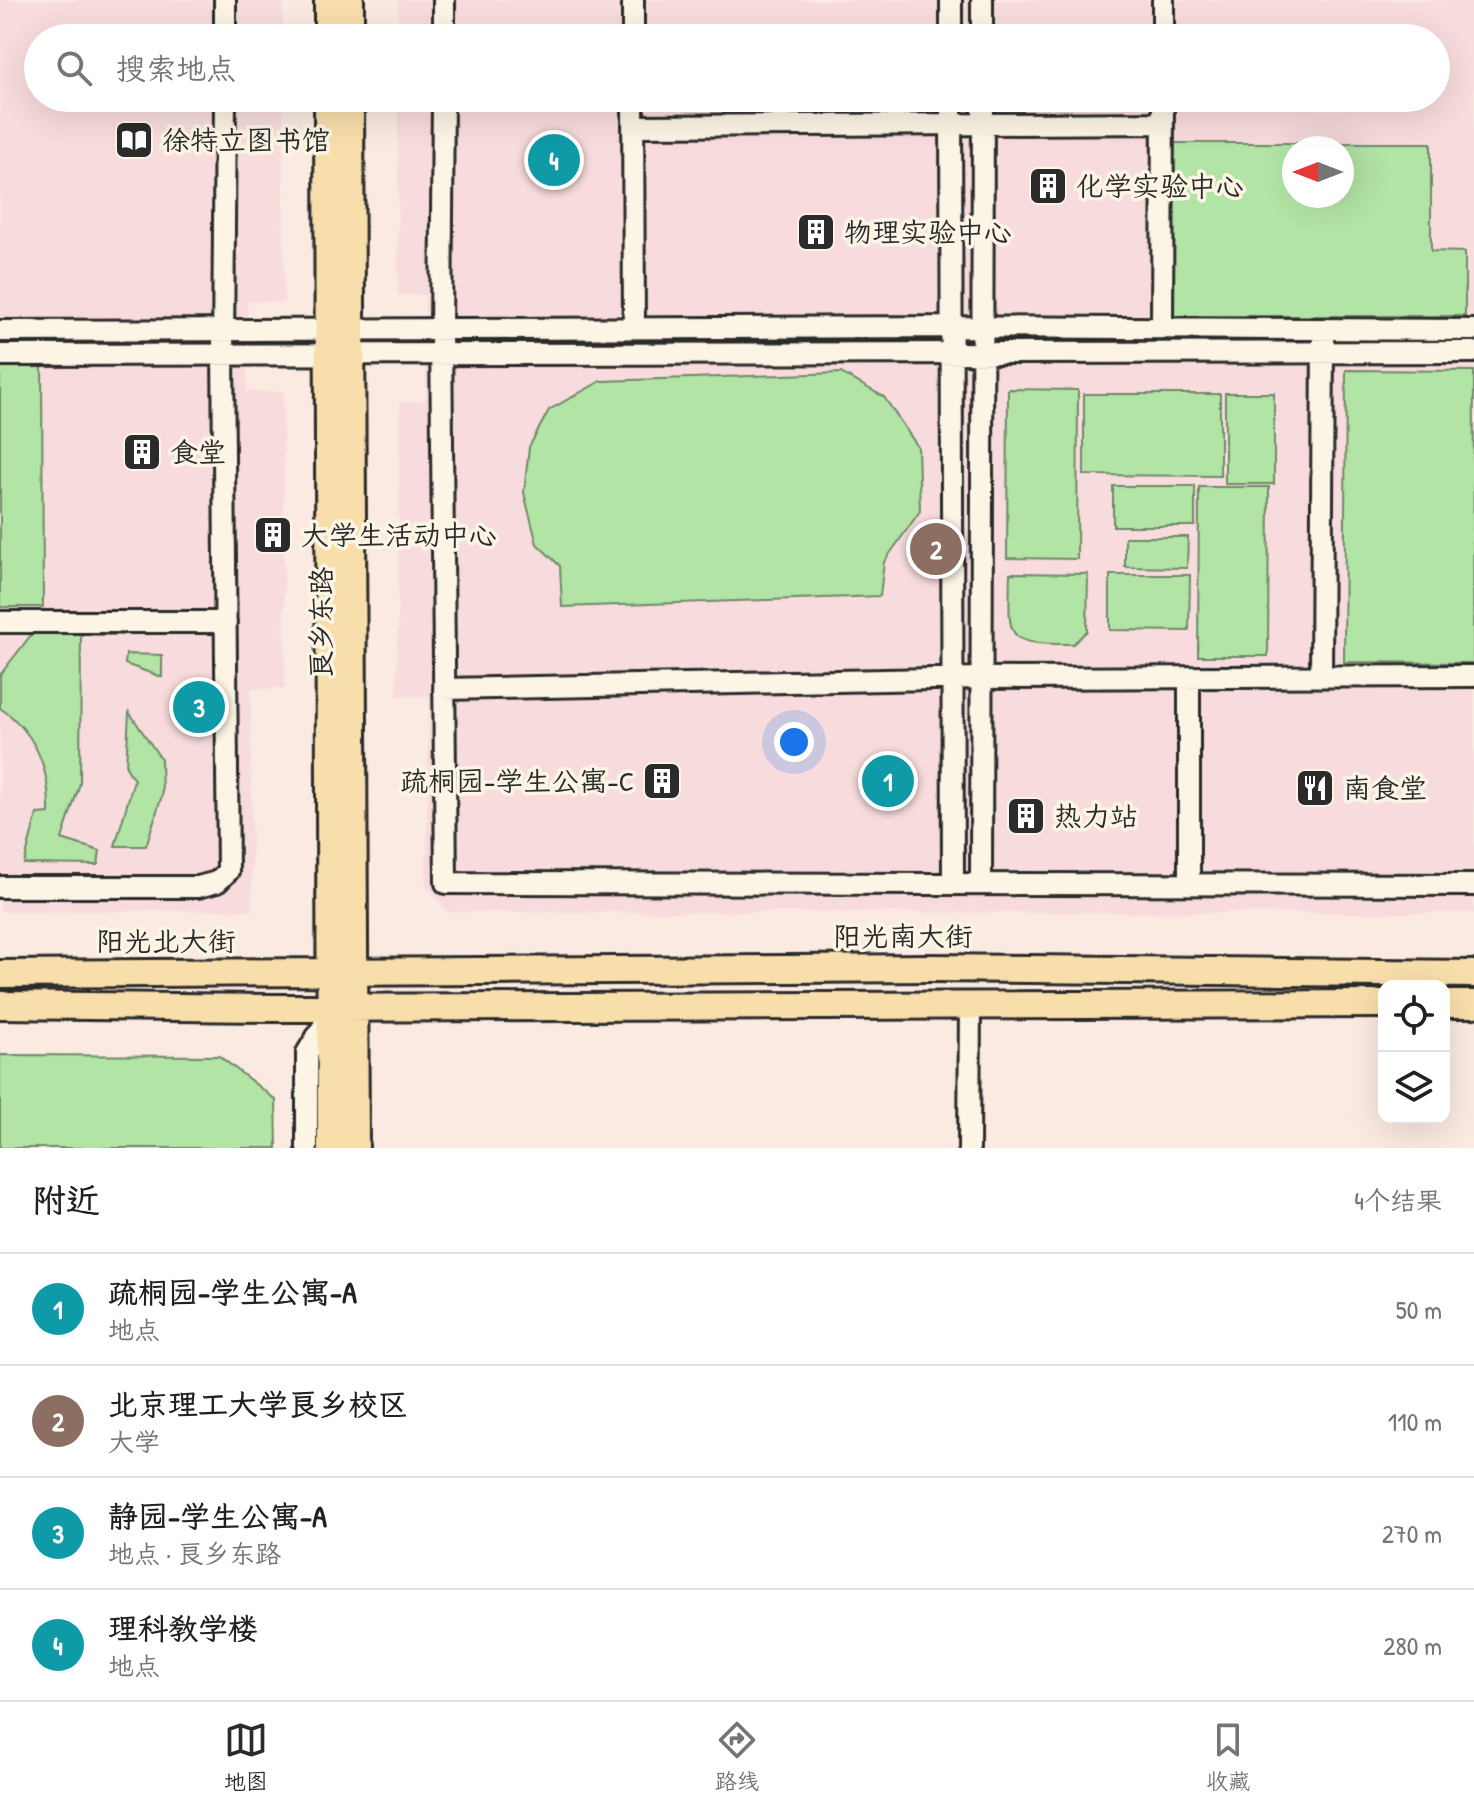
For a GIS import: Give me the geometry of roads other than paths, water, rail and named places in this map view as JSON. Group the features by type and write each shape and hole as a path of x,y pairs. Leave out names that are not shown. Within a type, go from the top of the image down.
{"main road":[{"path":"328,0 328,24"},
{"path":"350,0 350,24"},
{"name":"良乡东路","path":"329,112 340,342 343,970 338,1009"},
{"name":"良乡东路","path":"340,342 349,112"},
{"name":"阳光南大街","path":"343,970 931,968 1474,974"},
{"name":"阳光北大街","path":"0,974 343,970"},
{"path":"0,1005 338,1009 1378,1004"},
{"path":"1450,1004 1474,1004"},
{"path":"331,1148 338,1009"},
{"path":"338,1009 355,1148"}],"street":[{"path":"225,0 225,24"},
{"path":"444,0 444,24"},
{"path":"633,0 633,24"},
{"path":"951,0 951,24"},
{"path":"982,0 982,24"},
{"path":"1163,0 1163,24"},
{"path":"0,887 198,887 217,882 228,871 223,353 225,112"},
{"path":"442,112 433,331 444,689 446,883 1474,885"},
{"path":"633,112 634,328"},
{"path":"952,112 953,884"},
{"path":"981,884 983,112"},
{"path":"1162,328 1163,112"},
{"path":"633,126 1163,123"},
{"path":"0,355 247,353 433,331 953,327 1474,330"},
{"path":"1321,675 1323,329"},
{"path":"0,331 247,331 434,353 1474,352"},
{"path":"0,622 226,622"},
{"path":"444,689 953,681 981,678 1474,676"},
{"path":"1189,678 1189,884"},
{"path":"969,1148 970,1005"},
{"path":"307,1148 307,1053 338,1009"}],"place":[{"name":"徐特立图书馆","path":"134,140"},
{"name":"理科教学楼","path":"554,160"},
{"name":"化学实验中心","path":"1048,186"},
{"name":"物理实验中心","path":"816,232"},
{"name":"食堂","path":"142,452"},
{"name":"大学生活动中心","path":"273,535"},
{"name":"北京理工大学良乡校区","path":"936,549"},
{"name":"静园-学生公寓-A","path":"199,707"},
{"name":"疏桐园-学生公寓-C","path":"662,781"},
{"name":"疏桐园-学生公寓-A","path":"888,781"},
{"name":"南食堂","path":"1315,788"},
{"name":"热力站","path":"1026,816"}]}
